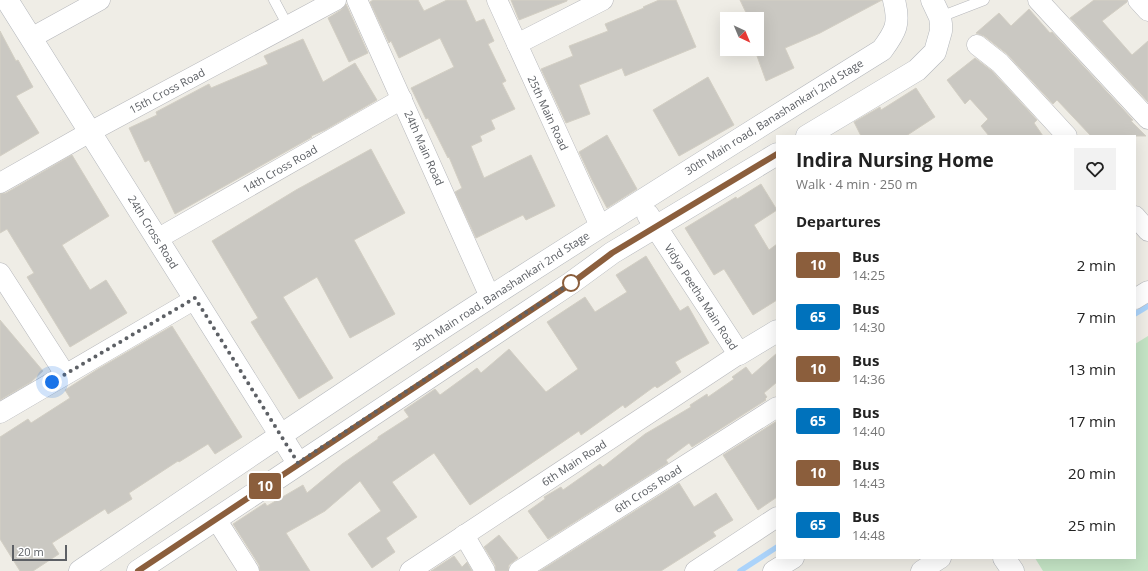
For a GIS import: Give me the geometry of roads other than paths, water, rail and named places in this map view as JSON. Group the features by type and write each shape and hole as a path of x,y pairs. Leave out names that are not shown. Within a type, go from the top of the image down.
{"main road":[{"name":"24th Cross Road","path":"7,0 298,463"},
{"name":"30th Main road, Banashankari 2nd Stage","path":"80,571 280,434 490,297 600,226 882,50 892,36 897,23 897,11 894,0"},
{"path":"809,135 917,70 935,52 941,31 942,17"},
{"path":"138,571 298,463 572,283 612,253 776,155"},
{"name":"Vidya Peetha Main Road","path":"640,202 738,354 776,332"},
{"path":"1005,559 1013,571"}],"street":[{"path":"31,38 100,0"},
{"name":"15th Cross Road","path":"0,183 90,132 336,0"},
{"name":"24th Main Road","path":"357,0 490,297"},
{"name":"25th Main Road","path":"497,0 600,226"},
{"path":"517,44 603,0"},
{"path":"1038,0 1148,118"},
{"path":"1138,0 1148,11"},
{"path":"977,45 1000,63 1066,135"},
{"name":"14th Cross Road","path":"157,238 402,99"},
{"path":"1136,217 1148,231"},
{"path":"0,273 65,374"},
{"path":"1136,297 1148,291"},
{"path":"0,413 195,298"},
{"name":"6th Main Road","path":"410,571 738,354"},
{"name":"6th Cross Road","path":"520,571 776,408"},
{"path":"694,571 776,518"},
{"path":"216,519 249,571"},
{"path":"464,535 485,571"},
{"path":"773,571 792,559"},
{"path":"921,571 939,559"}],"lane":[{"path":"274,0 288,26"},
{"path":"942,17 984,0"}],"waterway":[{"path":"1136,313 1148,306"},
{"path":"740,571 776,548"}]}
